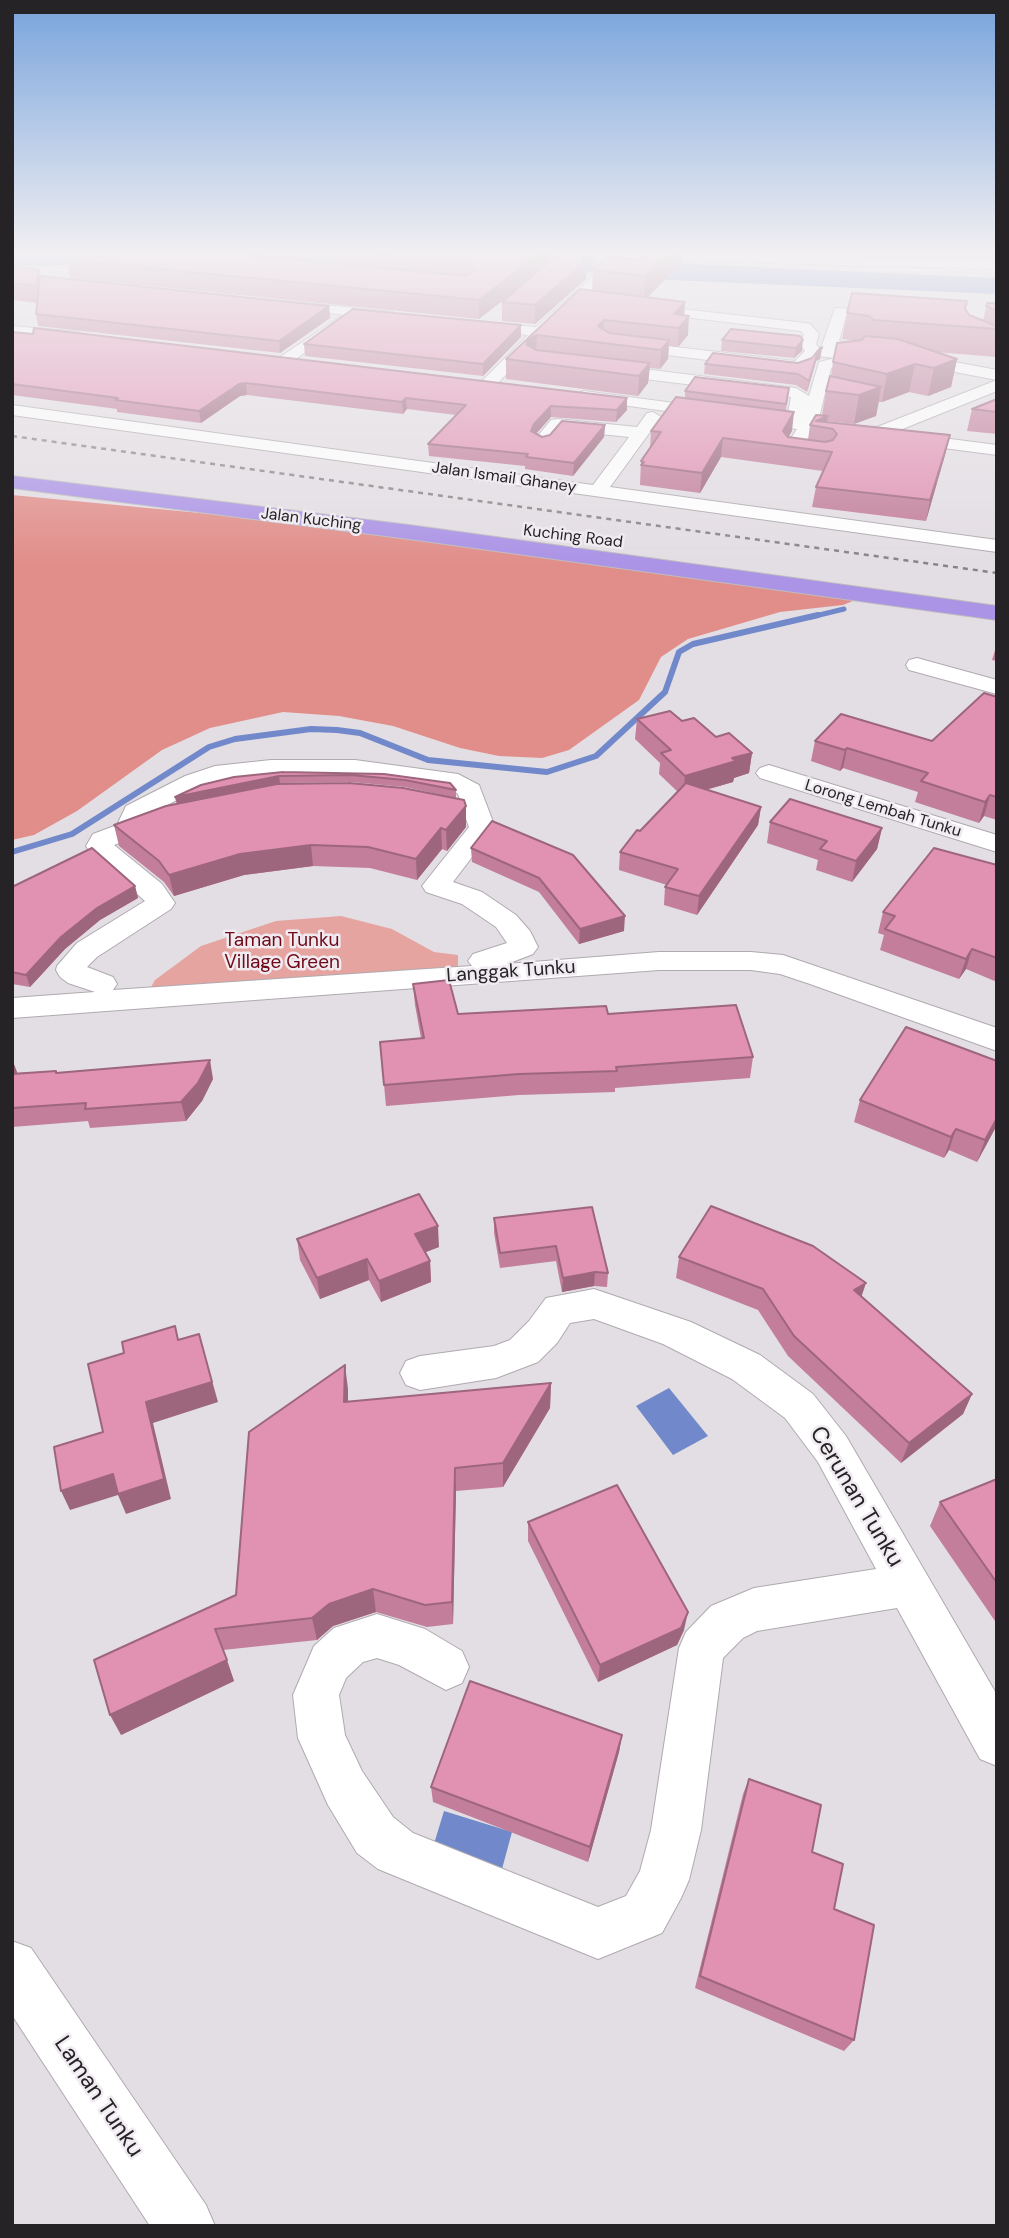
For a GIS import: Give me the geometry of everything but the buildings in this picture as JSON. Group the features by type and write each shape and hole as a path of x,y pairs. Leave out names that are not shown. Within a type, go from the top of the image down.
{"highway":[{"path":"12,467 149,482"},
{"path":"69,468 149,482"},
{"name":"Jalan Kuching","path":"12,482 423,534 997,613"},
{"name":"Kuching Road","path":"149,482 997,594"},
{"path":"12,490 121,497"}],"street":[{"path":"285,355 279,359 312,363"},
{"path":"513,355 481,383 515,387"},
{"path":"746,355 796,366 804,363 804,355"},
{"path":"875,355 997,375"},
{"path":"939,355 997,361"},
{"path":"596,356 796,393 801,397 801,424 792,450 808,453"},
{"path":"801,424 824,396 824,365 842,361 967,376 947,384"},
{"path":"874,434 946,401 997,385"},
{"path":"568,394 997,450"},
{"path":"910,399 946,401 983,410"},
{"path":"598,491 661,406"},
{"name":"Jalan Ismail Ghaney","path":"12,411 997,546"},
{"path":"542,442 557,425 641,433"},
{"path":"897,425 936,442"},
{"path":"964,426 970,433 997,436"},
{"path":"917,666 997,687"},
{"path":"125,831 135,812 170,792 215,774 271,768 477,814 482,827 436,886 472,898 506,921 520,937 523,947 485,964"},
{"name":"Lorong Lembah Tunku","path":"769,773 997,844"},
{"path":"100,988 71,970 72,965 87,950 161,903 152,890 99,846 102,839 163,817 189,811"},
{"name":"Langgak Tunku","path":"12,1008 100,988 400,979 485,964 751,961 783,965 997,1040"},
{"name":"Cerunan Tunku","path":"420,1373 496,1362 515,1355 524,1351 543,1332 559,1309 594,1304 677,1333 746,1367 799,1406 832,1449 997,1742"},
{"path":"446,1667 409,1645 377,1636 350,1644 330,1662 316,1695 322,1738 345,1788 375,1835 396,1851 598,1933 644,1915 663,1880 676,1830 702,1648 727,1622 754,1610 909,1585"},
{"name":"Laman Tunku","path":"12,1968 185,2226"}],"green space":[{"name":"Taman Tunku Village Green","path":"341,916 392,929 434,952 458,955 458,967 147,994 155,980 201,946 276,921"}],"shaded area":[{"path":"12,495 294,522 860,598 843,605 780,612 688,639 661,657 639,700 569,750 542,758 499,756 460,748 393,726 339,716 283,712 210,728 162,750 77,811 34,835 12,840"}],"water":[{"path":"669,1388 708,1436 673,1455 636,1406"},
{"path":"444,1811 512,1832 502,1869 433,1847"}],"waterway":[{"path":"811,617 844,609"},
{"path":"12,852 72,834 209,747 235,739 311,729 337,730 360,733 428,760 547,772 596,756 665,692 679,652 693,644 818,615"}],"railway":[{"path":"12,436 997,573"}]}
